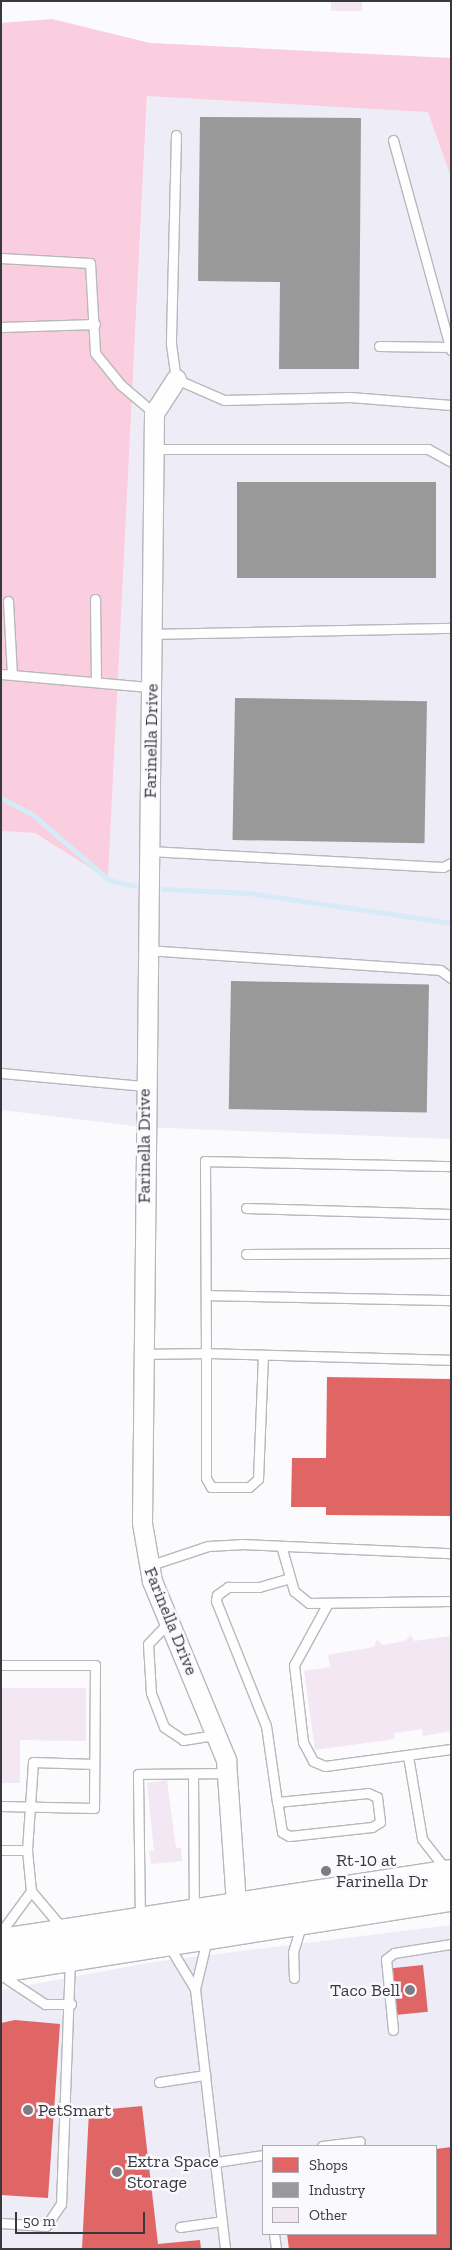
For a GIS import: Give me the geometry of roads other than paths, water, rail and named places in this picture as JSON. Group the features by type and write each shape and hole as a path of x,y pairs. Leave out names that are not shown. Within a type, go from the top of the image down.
{"main road":[{"path":"1,1943 68,1944 165,1939 236,1904 450,1881"},
{"path":"1,1968 140,1920 201,1922 303,1918 450,1881"}],"street":[{"path":"154,413 176,379"},
{"name":"Farinella Drive","path":"154,413 154,634 151,687 143,1086 144,1354 142,1523 148,1566 170,1622 219,1734 227,1773 236,1904"}],"lane":[{"path":"176,135 171,344 176,379 224,400 350,397 451,405"},
{"path":"379,346 450,349 393,140"},
{"path":"1,258 90,263 95,353 103,366 154,413"},
{"path":"1,326 94,324"},
{"path":"153,449 428,449 451,462"},
{"path":"96,599 96,682"},
{"path":"8,601 12,674"},
{"path":"154,634 451,628"},
{"path":"1,674 151,687"},
{"path":"149,851 443,867 451,863"},
{"path":"146,950 440,970 451,978"},
{"path":"1,1073 143,1086"},
{"path":"263,1355 258,1479 249,1487 211,1487 206,1478 206,1161 451,1166"},
{"path":"246,1208 451,1214"},
{"path":"246,1254 451,1253"},
{"path":"207,1295 451,1300"},
{"path":"144,1354 206,1353 451,1360"},
{"path":"148,1566 208,1546 451,1553"},
{"path":"282,1548 290,1578 303,1601 328,1603 451,1601"},
{"path":"277,1802 368,1792 377,1798 380,1822 372,1827 289,1836 282,1832 277,1802 264,1718 216,1601 228,1587 259,1587 290,1578"},
{"path":"328,1603 294,1665 309,1756 325,1766 451,1749"},
{"path":"170,1622 148,1644 150,1693 164,1727 183,1740 219,1734"},
{"path":"1,1665 95,1665 94,1808 1,1806"},
{"path":"408,1756 422,1839 450,1881"},
{"path":"1,2223 46,2226 61,2204 71,2004 68,1944 31,1892 27,1850 33,1762 94,1764"},
{"path":"140,1920 138,1774 227,1773"},
{"path":"193,1774 201,1922 195,1990 216,2162 224,2249"},
{"path":"1,1850 27,1850"},
{"path":"1,1932 31,1892"},
{"path":"294,1978 293,1952 303,1918"},
{"path":"165,1939 195,1990"},
{"path":"393,2030 386,1959 394,1953 451,1944"},
{"path":"1,1975 45,2004 71,2004"},
{"path":"159,2082 205,2075"},
{"path":"332,2145 360,2142"},
{"path":"216,2162 262,2155"},
{"path":"180,2228 222,2221"},
{"path":"274,2235 276,2249"}],"waterway":[{"path":"1,798 33,815 109,880 134,886"},
{"path":"163,889 249,893 451,923"}],"place":[{"name":"Rt-10 at Farinella Dr","path":"326,1871"},
{"name":"Taco Bell","path":"410,1990"},
{"name":"PetSmart","path":"28,2110"},
{"name":"Extra Space Storage","path":"117,2172"}]}
